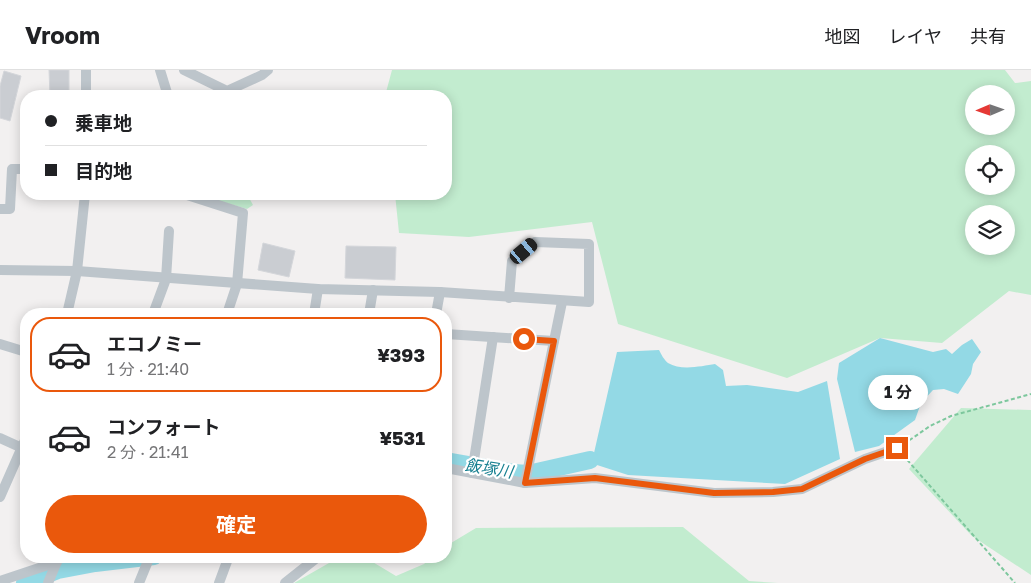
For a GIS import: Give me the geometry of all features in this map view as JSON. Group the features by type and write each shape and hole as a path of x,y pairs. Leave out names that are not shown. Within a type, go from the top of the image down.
{"street":[{"path":"86,70 86,90"},
{"path":"160,70 166,90"},
{"path":"184,70 225,90"},
{"path":"229,90 262,76 268,70"},
{"path":"0,209 10,209 12,169 20,169"},
{"path":"68,308 77,271 84,200"},
{"path":"208,200 243,213 237,284 229,308"},
{"path":"156,308 166,279 169,231"},
{"path":"0,270 77,271 318,289 440,292 509,298 562,302 589,302 588,244 535,242 512,261 509,298"},
{"path":"315,308 318,289"},
{"path":"370,308 372,290"},
{"path":"437,308 440,292"},
{"path":"525,483 562,302"},
{"path":"452,334 554,341"},
{"path":"472,473 493,337"},
{"path":"0,344 20,350"},
{"path":"0,438 20,447"},
{"path":"452,469 525,483 595,478 714,493 792,490 802,489 865,459 897,448"},
{"path":"0,497 20,452"},
{"path":"0,581 47,563"},
{"path":"48,583 56,563"},
{"path":"139,583 147,563"},
{"path":"219,583 226,563"},
{"path":"284,583 310,563"}],"path":[{"path":"1015,583 897,448 930,426 950,416 1031,394"}],"green space":[{"path":"392,70 1005,70 1015,83 1031,81 1031,295 1009,291 942,343 880,338 787,378 618,324 592,222 469,237 399,233 396,200 452,200 452,90 387,90"},
{"path":"216,200 250,200 253,205 247,209"},
{"path":"961,408 1031,410 1031,575 972,536 909,469"},
{"path":"683,527 749,581 778,583 294,583 329,563 374,563 396,576 425,563 452,563 452,542 476,528"}],"water":[{"path":"880,338 933,352 946,349 952,354 972,339 981,352 973,364 971,374 958,394 944,389 933,390 921,403 915,420 879,446 855,452 837,379 839,363"},
{"path":"659,350 668,363 679,367 715,364 723,370 726,386 747,385 798,392 827,381 840,459 785,484 628,475 597,465 594,453 617,352"}],"building":[{"path":"49,70 69,70 69,90 50,90"},
{"path":"4,71 21,76 10,121 0,118 0,86"},
{"path":"263,243 295,251 289,277 258,270"},
{"path":"346,246 396,247 395,280 345,278"}],"waterway":[{"name":"飯塚川","path":"452,462 528,474 590,460"},
{"name":"飯塚川","path":"25,583 58,570 95,563"}],"route":[{"path":"524,339 554,341 525,483 595,478 714,493 773,492 802,489 865,459 897,448"}]}
